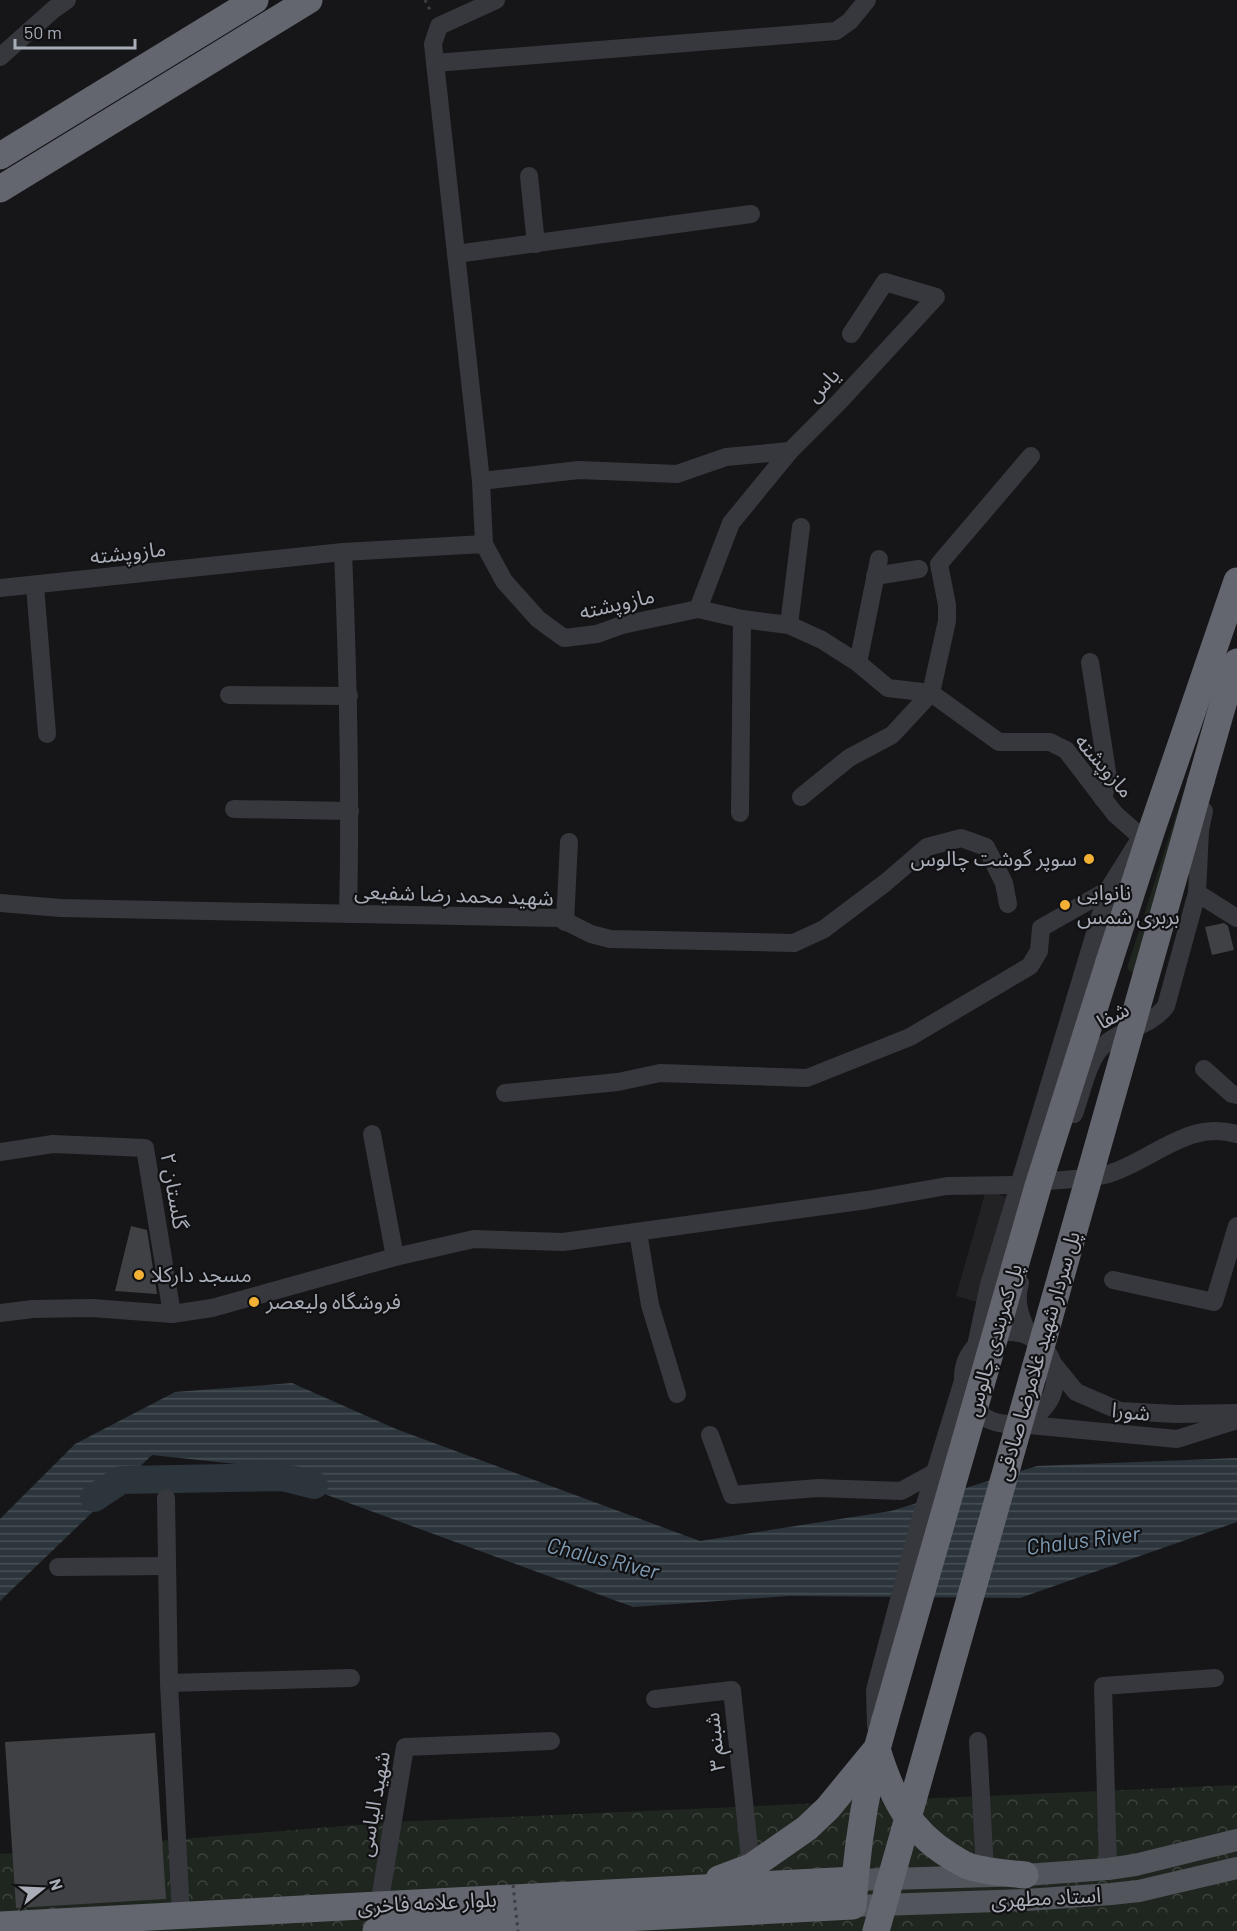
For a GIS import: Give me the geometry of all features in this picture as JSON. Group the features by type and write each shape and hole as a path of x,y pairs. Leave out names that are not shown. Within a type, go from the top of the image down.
{"highway":[{"path":"0,156 255,0"},
{"path":"0,189 309,0"},
{"name":"پل کمربندی چالوس","path":"853,1893 862,1823 877,1749 1038,1186 1109,962 1146,832 1168,785 1237,581"},
{"path":"1168,785 1195,752 1233,672"},
{"name":"پل سردار شهید غلامرضا صادقی","path":"876,1931 1233,672"},
{"path":"695,1888 751,1867 807,1828 828,1808 877,1749"},
{"path":"877,1749 886,1781 902,1811 921,1833 942,1851 968,1866 986,1871 1025,1875"},
{"name":"بلوار علامه فاخری","path":"377,1918 695,1888 853,1893"},
{"name":"بلوار علامه فاخری","path":"0,1925 181,1915 377,1918 853,1893"}],"main road":[{"name":"استاد مطهری","path":"853,1893 1025,1875 1108,1869 1135,1865 1237,1840"},
{"name":"استاد مطهری","path":"853,1893 1026,1900 1139,1891 1237,1868"}],"street":[{"path":"0,57 67,0"},
{"path":"484,544 481,480 433,44 439,26 496,0"},
{"path":"435,63 836,31 850,21 867,0"},
{"path":"529,176 536,244"},
{"path":"456,254 751,214"},
{"name":"یاس","path":"698,609 731,523 790,451 839,402 936,297 885,282 851,334"},
{"path":"481,480 579,470 677,474 726,457 790,451"},
{"path":"801,797 849,758 892,735 931,693 947,621 947,605 939,564 1031,456"},
{"path":"789,625 801,527"},
{"name":"مازوپشته","path":"0,588 343,552 484,544 504,581 538,619 564,638 597,634 622,625 698,609 742,620 789,625 822,640 858,663 888,688 931,693 999,742 1050,742 1066,750 1115,814 1146,832"},
{"path":"343,552 349,696 348,914"},
{"path":"858,663 877,567 919,569"},
{"path":"35,586 47,734"},
{"path":"740,813 742,620"},
{"path":"1090,662 1108,778 1103,799"},
{"name":"شفا","path":"1016,1296 1050,1181 1095,1055 1104,1044 1149,1022 1166,1006 1197,893 1200,830 1233,672"},
{"path":"229,695 349,696"},
{"path":"234,809 350,811"},
{"path":"877,1749 875,1690 920,1521 963,1381 966,1362 976,1346 988,1285 1108,890 1146,832"},
{"name":"شهید محمد رضا شفیعی","path":"0,903 61,908 559,918 591,934 610,939 794,943 824,929 885,883 927,847 961,838 986,847 1004,884 1008,904"},
{"path":"565,922 569,842"},
{"path":"505,1093 618,1082 660,1073 807,1078 910,1037 1030,966 1039,951 1041,928 1108,890"},
{"path":"1197,893 1237,918"},
{"path":"1204,1069 1232,1094 1237,1095"},
{"path":"1050,1181 1110,1174 1186,1136 1222,1130 1237,1134"},
{"path":"372,1134 394,1257"},
{"name":"گلستان ۲","path":"0,1152 53,1144 146,1148 172,1314"},
{"path":"0,1313 33,1309 92,1308 172,1314 213,1308 394,1257 474,1239 563,1242 867,1200 947,1186 1018,1185"},
{"path":"1113,1280 1214,1302 1237,1226"},
{"path":"638,1232 650,1305 677,1394"},
{"path":"988,1285 990,1295 997,1302 1008,1303 1016,1296 1020,1315 1029,1336"},
{"path":"963,1381 968,1400 981,1414 998,1423 1017,1424 1035,1417 1048,1403 1055,1385 1054,1365 1045,1348 1029,1336 1011,1332 992,1335 976,1346"},
{"name":"شورا","path":"1054,1365 1076,1392 1120,1411 1176,1414 1237,1413"},
{"name":"شورا","path":"1017,1424 1177,1439 1237,1420"},
{"path":"710,1435 732,1495 818,1488 901,1491 934,1473"},
{"path":"166,1498 169,1683 181,1915"},
{"path":"58,1567 167,1566"},
{"path":"169,1683 351,1678"},
{"path":"1108,1869 1103,1686 1215,1678"},
{"name":"شبنم ۳","path":"655,1699 732,1690 751,1867"},
{"name":"شهید الیاسی","path":"377,1918 405,1747 551,1741"},
{"path":"978,1741 986,1871"}],"path":[{"path":"513,1885 518,1931"}],"shaded area":[{"path":"986,1190 1006,1197 977,1302 956,1296"}],"green space":[{"path":"1195,756 1134,972 1132,973 1127,968"},
{"path":"1237,1785 1237,1931 0,1931 0,1854 392,1822"}],"water":[{"path":"292,1383 396,1429 700,1541 891,1511 1037,1466 1237,1458 1237,1522 1020,1598 789,1596 633,1607 245,1465 152,1455 0,1601 0,1519 75,1444 175,1392"}],"building":[{"path":"1224,923 1228,926 1234,950 1212,955 1205,927"},
{"name":"مسجد دارکلا","path":"131,1226 147,1230 157,1294 115,1291"},
{"path":"155,1733 166,1899 16,1908 5,1742"}],"waterway":[{"name":"Chalus River","path":"94,1498 121,1480 282,1477 314,1485"}],"place":[{"name":"سوپر گوشت چالوس","path":"1089,859"},
{"name":"نانوایی بربری شمس","path":"1065,905"},
{"name":"مسجد دارکلا","path":"139,1275"},
{"name":"فروشگاه ولیعصر","path":"254,1302"}]}
